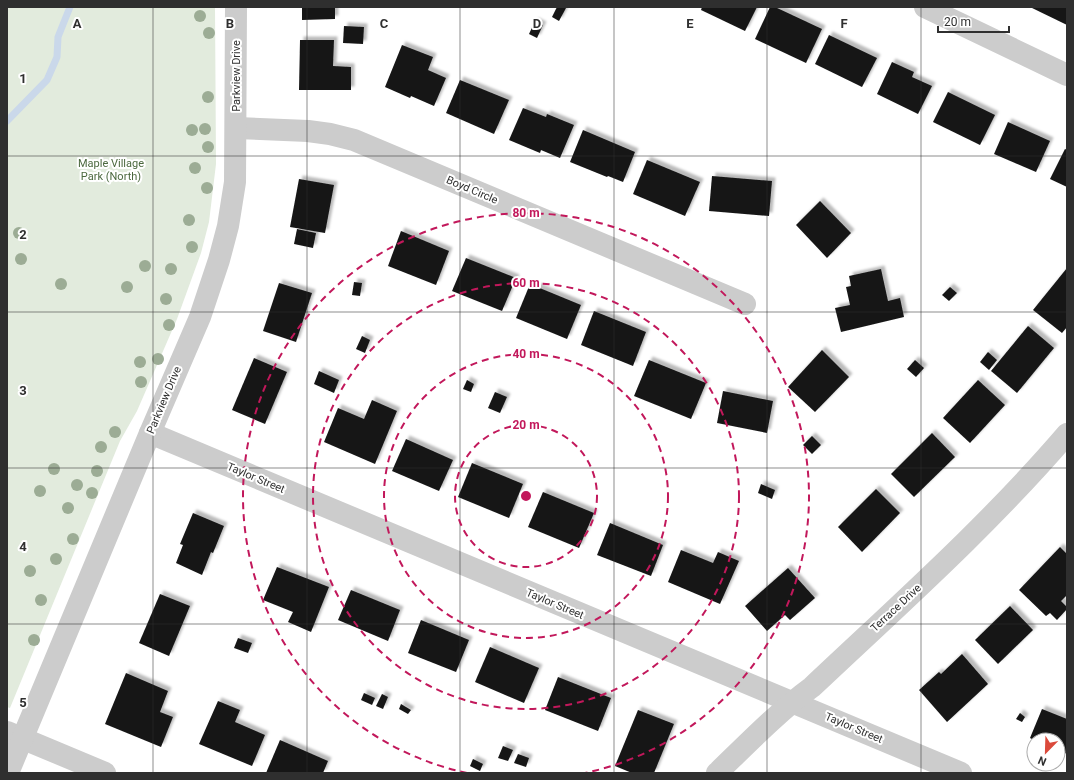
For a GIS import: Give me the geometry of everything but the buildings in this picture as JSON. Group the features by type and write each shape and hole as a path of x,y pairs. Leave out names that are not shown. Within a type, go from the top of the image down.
{"street":[{"name":"Parkview Drive","path":"8,773 14,735 150,433 200,317 219,260 228,226 235,182 236,7"},
{"path":"925,7 1067,75"},
{"name":"Boyd Circle","path":"236,128 308,131 330,134 354,140 745,304"},
{"name":"Taylor Street","path":"150,433 961,773"},
{"name":"Terrace Drive","path":"717,773 758,732 791,702 812,687 967,541 1067,434"},
{"path":"14,735 105,773"}],"green space":[{"name":"Maple Village Park (North)","path":"7,7 215,7 216,164 209,222 201,253 177,319 137,411 120,441 10,708 7,707"}],"waterway":[{"path":"7,121 47,80 57,57 58,37 70,7"}]}
